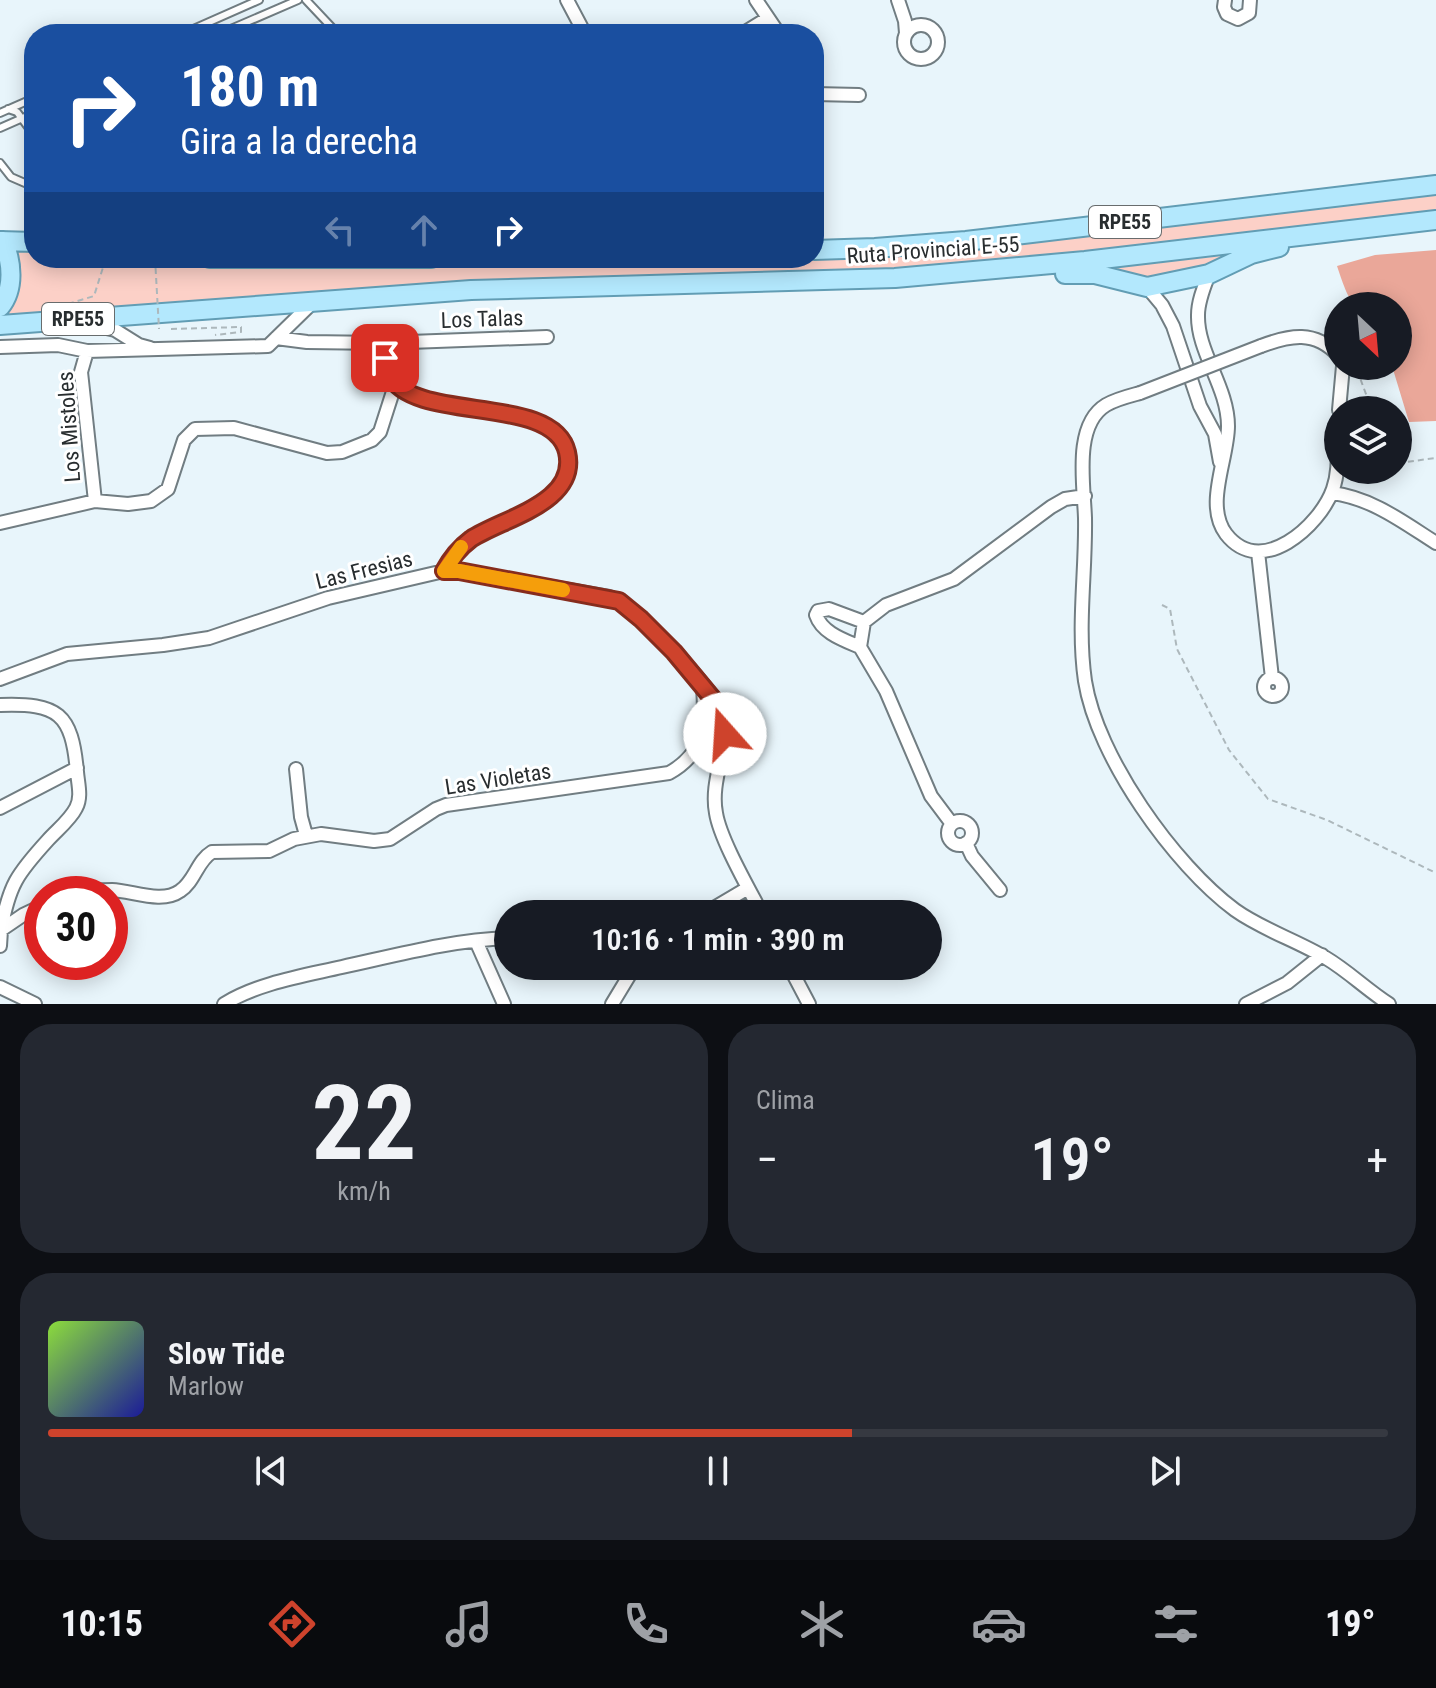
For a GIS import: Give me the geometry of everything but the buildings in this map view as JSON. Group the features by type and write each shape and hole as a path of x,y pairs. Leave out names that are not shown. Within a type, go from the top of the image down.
{"main road":[{"name":"Ruta Provincial E-55","path":"824,250 966,241 1436,185"},
{"name":"Ruta Provincial E-55","path":"0,325 61,312 312,303 471,290 895,278 1085,261 1436,220"},
{"name":"RPE55","path":"895,278 947,285 1095,274 1147,287 1209,274 1251,254 1279,247 1417,231 1436,226"},
{"path":"0,307 9,291 8,257 1,245 24,243"}],"street":[{"path":"567,0 580,24"},
{"path":"756,0 772,24"},
{"path":"898,0 909,27"},
{"path":"1225,0 1225,11 1234,19 1249,13 1250,0"},
{"path":"758,24 768,18"},
{"path":"824,94 859,95"},
{"path":"1209,274 1200,302 1198,322 1225,401 1228,427 1218,493 1221,525 1235,542 1258,552 1286,545 1298,536 1332,493 1334,484"},
{"path":"1147,287 1167,312 1200,406 1215,434 1221,473"},
{"path":"0,347 58,345 87,351 268,346 312,303"},
{"path":"61,312 115,330 139,345 156,350"},
{"name":"Los Talas","path":"276,338 307,342 383,343 547,337"},
{"path":"1324,344 1309,337 1285,338 1107,404 1090,420 1084,445 1081,630 1084,672 1092,709 1114,760 1153,822 1207,886 1252,921 1322,955 1389,1004"},
{"path":"383,343 390,376 409,392 539,423 559,437 567,451 566,477 553,495 472,539 458,550 444,571"},
{"name":"Los Mistoles","path":"87,351 81,372 95,501"},
{"path":"0,523 95,501 141,504 159,498 173,481 184,440 195,429 234,428 327,453 357,448 380,432 396,382"},
{"path":"1200,406 1208,412 1216,411 1225,401"},
{"path":"1332,493 1360,498 1377,506 1436,543"},
{"path":"860,647 864,622 886,605 954,579 1051,507 1065,499 1085,496"},
{"path":"1258,552 1272,678"},
{"name":"Las Fresias","path":"0,679 67,654 209,638 328,598 444,571 459,571 619,601 641,619 718,705 725,725 716,785 716,816 754,900"},
{"path":"864,622 829,609 818,611 816,615 816,620 828,631 860,647 886,691 931,796 952,824 959,821 969,825 972,836 966,843 972,856 1000,890"},
{"name":"Las Violetas","path":"128,891 168,896 178,893 212,852 269,851 306,835 374,841 390,839 446,805 669,773 690,758 700,739 704,725 703,686"},
{"path":"0,705 35,705 47,707 57,714 71,733 77,768 78,804 13,884 7,897 0,946"},
{"path":"0,808 77,768"},
{"path":"296,769 306,835"},
{"path":"728,900 748,888"},
{"path":"1,930 24,915"},
{"path":"224,1004 247,992 323,972 426,948 494,939"},
{"path":"476,941 504,1004"},
{"path":"1246,1004 1287,983 1322,955"},
{"path":"612,1004 627,980"},
{"path":"796,980 809,1004"},
{"path":"0,987 35,1004"}],"lane":[{"path":"205,24 259,0"},
{"path":"242,24 298,0"},
{"path":"306,0 329,24"},
{"path":"0,113 24,102"},
{"path":"8,109 17,112 24,121"},
{"path":"0,128 22,118"},
{"path":"0,163 11,177 24,183"}],"path":[{"path":"61,312 94,296 103,268"},
{"path":"156,268 159,329 241,327 241,332 215,333"},
{"path":"1412,461 1436,458"},
{"path":"1162,605 1170,609 1177,649 1229,750 1268,799 1327,820 1436,873"}],"shaded area":[{"path":"1436,192 1436,214 996,264 0,316 8,309 16,293 13,248 24,249 24,268 824,268 824,257"},
{"path":"1436,250 1436,421 1412,422 1412,396 1401,396 1396,380 1412,380 1412,292 1347,292 1337,266 1375,255"},
{"path":"1231,255 1213,264 1147,278 1113,270 1116,267"}],"slow traffic":[{"path":"461,547 444,571 563,590"}],"route":[{"path":"385,358 390,376 409,392 527,419 548,427 559,437 567,451 566,477 553,495 472,539 458,550 444,571 459,571 619,601 674,652 718,705 724,715 725,734"}]}
